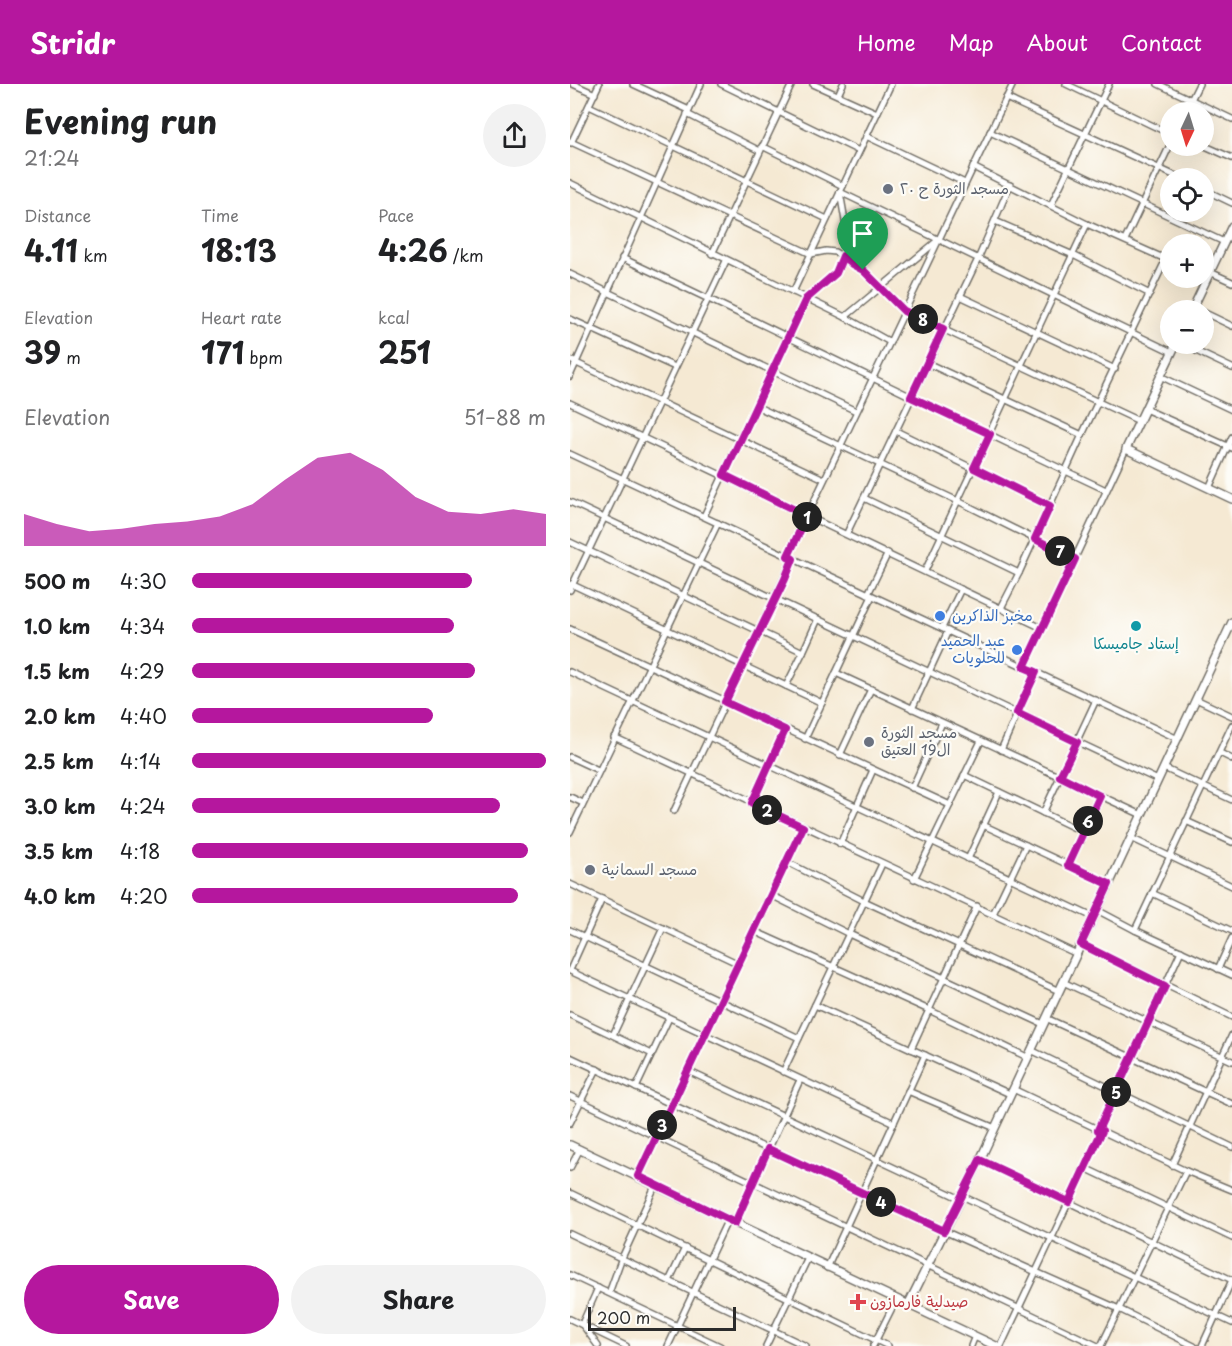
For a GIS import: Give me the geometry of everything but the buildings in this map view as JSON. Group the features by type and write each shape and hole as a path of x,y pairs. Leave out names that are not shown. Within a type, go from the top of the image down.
{"street":[{"path":"573,84 595,94"},
{"path":"599,84 571,144 811,254 830,251 843,256 863,270"},
{"path":"633,84 843,186"},
{"path":"570,376 573,361 592,329 701,84"},
{"path":"721,84 859,151"},
{"path":"712,254 792,84"},
{"path":"813,84 877,113"},
{"path":"838,95 843,84"},
{"path":"793,292 891,84"},
{"path":"674,811 775,598 807,516 839,446 1012,84"},
{"path":"1066,84 1160,129"},
{"path":"1051,205 1109,84"},
{"path":"1158,84 1232,119"},
{"path":"1191,100 1199,84"},
{"path":"1006,98 1160,169 1125,240"},
{"path":"589,106 827,219"},
{"path":"570,125 578,129"},
{"path":"990,132 1142,205 1228,239"},
{"path":"866,136 965,183"},
{"path":"1214,150 1232,158"},
{"path":"973,167 1087,224 1160,256"},
{"path":"570,183 845,317 890,342"},
{"path":"847,533 978,259 1010,185"},
{"path":"840,192 1160,346"},
{"path":"840,192 850,247 863,270 904,311 1139,421"},
{"path":"1214,194 1232,203"},
{"path":"995,221 1073,255 1150,294"},
{"path":"926,571 1087,224"},
{"path":"1214,263 1228,239 1232,226"},
{"path":"845,317 938,240"},
{"path":"704,516 806,299 836,273 843,256"},
{"path":"622,258 789,336 1106,490"},
{"path":"726,261 571,586 822,703"},
{"path":"570,274 856,411"},
{"path":"1001,608 1160,275"},
{"path":"1214,277 1232,282"},
{"path":"960,296 1115,369"},
{"path":"1214,318 1232,326"},
{"path":"570,319 675,367"},
{"path":"1024,667 1171,354"},
{"path":"1202,354 1232,368"},
{"path":"573,361 824,479"},
{"path":"927,363 1082,435"},
{"path":"1160,376 1232,410"},
{"path":"570,403 847,533 1042,628"},
{"path":"756,406 1075,559"},
{"path":"1145,409 1230,447"},
{"path":"896,431 1050,506"},
{"path":"1209,488 1230,447 1232,437"},
{"path":"1126,449 1232,499"},
{"path":"570,454 1179,738"},
{"path":"864,498 1019,573"},
{"path":"570,502 1158,780"},
{"path":"570,832 718,523"},
{"path":"570,542 803,652"},
{"path":"805,739 853,636 888,553"},
{"path":"912,709 961,589"},
{"path":"786,686 818,619"},
{"path":"909,1305 980,1160 1196,699 1230,632 1232,622"},
{"path":"570,629 950,805"},
{"path":"570,672 1093,917"},
{"path":"1001,750 1036,672"},
{"path":"836,673 1142,815"},
{"path":"840,755 871,689"},
{"path":"1196,699 1232,717"},
{"path":"1043,813 1096,700"},
{"path":"912,788 942,723"},
{"path":"1135,930 1232,726"},
{"path":"752,803 785,730"},
{"path":"614,737 1077,954"},
{"path":"914,879 981,741"},
{"path":"1220,753 1232,759"},
{"path":"570,757 598,770"},
{"path":"1164,768 1232,800"},
{"path":"840,844 873,770"},
{"path":"964,776 1083,832"},
{"path":"968,859 999,792"},
{"path":"1068,865 1100,796"},
{"path":"570,797 583,803"},
{"path":"1186,821 1232,842"},
{"path":"983,825 1109,884"},
{"path":"638,1176 803,827"},
{"path":"1131,838 1232,886"},
{"path":"993,914 1026,845"},
{"path":"787,862 864,901 1059,991"},
{"path":"783,1072 882,864"},
{"path":"570,884 739,963"},
{"path":"1152,893 1232,931"},
{"path":"771,895 944,978 1044,1022 1132,1057 1232,1104"},
{"path":"602,899 570,970 629,1000 894,1123"},
{"path":"911,1049 977,906"},
{"path":"1097,910 1232,975"},
{"path":"613,1035 663,928"},
{"path":"570,930 799,1038"},
{"path":"754,931 832,968 1116,1091 1232,1147"},
{"path":"1218,969 1232,938"},
{"path":"1081,944 1232,1017"},
{"path":"1001,1346 1085,1168 1116,1091 1181,951"},
{"path":"1063,982 1232,1061"},
{"path":"815,1005 1232,1190"},
{"path":"570,1015 652,1054"},
{"path":"636,1088 669,1018"},
{"path":"1172,1165 1232,1035"},
{"path":"827,1268 925,1054"},
{"path":"570,1057 861,1193 1119,1309 1194,1346"},
{"path":"570,1123 597,1070"},
{"path":"688,1071 1232,1323"},
{"path":"668,1346 709,1260 752,1182 800,1080"},
{"path":"908,1091 995,1128"},
{"path":"570,1096 1100,1346 1186,1171"},
{"path":"570,1145 996,1346"},
{"path":"570,1168 580,1149"},
{"path":"980,1160 1232,1280 1202,1346"},
{"path":"1085,1168 1232,1238"},
{"path":"609,1293 621,1260 656,1184"},
{"path":"570,1192 789,1297 875,1343 888,1346"},
{"path":"570,1234 806,1346"},
{"path":"669,1281 685,1248"},
{"path":"766,1346 808,1258"},
{"path":"570,1275 720,1346"},
{"path":"582,1324 598,1288"},
{"path":"875,1343 896,1300"},
{"path":"570,1319 626,1346"},
{"path":"582,1324 598,1346"},
{"path":"970,1346 975,1336"}],"place":[{"name":"مسجد الثورة ح ٢٠","path":"888,189"},
{"name":"مخبز الذاكرين","path":"940,616"},
{"name":"إستاد جاميسكا","path":"1136,626"},
{"name":"عبد الحميد للحلويات","path":"1017,650"},
{"name":"مسجد الثورة ال19 العتيق","path":"869,742"},
{"name":"مسجد السمانية","path":"590,870"},
{"name":"صيدلية فارمازون","path":"858,1302"}],"route":[{"path":"843,256 863,270 904,311 943,329 911,397 990,434 974,468 1050,506 1035,539 1075,559 1024,667 1036,672 1017,713 1077,742 1060,776 1100,796 1068,865 1109,884 1081,944 1165,986 1098,1130 1102,1131 1069,1202 980,1160 944,1231 768,1149 735,1223 638,1176 803,827 752,803 785,730 725,702 785,579 793,559 788,556 807,516 724,475 806,299 836,273 843,256"}]}
